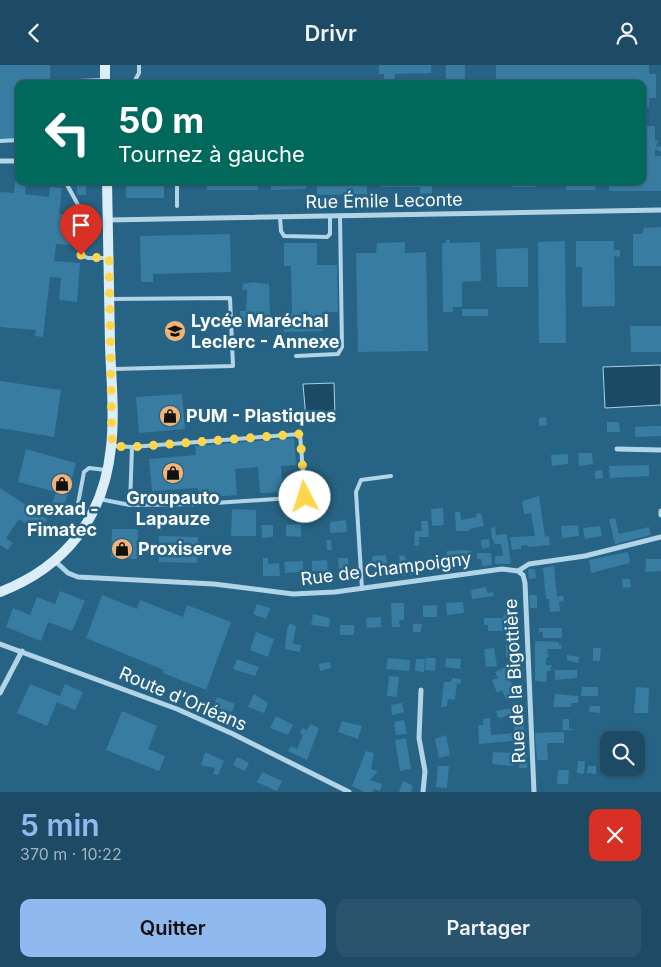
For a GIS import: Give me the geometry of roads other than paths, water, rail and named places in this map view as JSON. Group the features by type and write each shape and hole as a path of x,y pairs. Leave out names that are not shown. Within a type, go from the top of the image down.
{"street":[{"path":"105,65 105,80"},
{"path":"0,161 15,161"},
{"path":"0,592 26,581 56,561 77,539 91,517 108,471 112,446 107,185"},
{"name":"Rue Émile Leconte","path":"108,220 661,209"},
{"path":"617,449 661,450"},
{"name":"Rue de Champoigny","path":"56,561 68,573 78,577 214,584 293,594 326,593 502,569 518,571 529,565 585,556 661,537"},
{"name":"Rue de la Bigottière","path":"518,571 523,575 524,583 534,792"},
{"name":"Route d'Orléans","path":"0,644 177,709 233,734 349,792"},
{"path":"0,693 22,651"},
{"path":"421,690 418,738 426,771 423,792"}],"lane":[{"path":"135,80 139,73 139,65"},
{"path":"0,141 15,140"},
{"path":"67,185 83,214 81,255 88,258 109,257"},
{"path":"177,185 177,206"},
{"path":"280,217 281,231 284,236 327,237 330,234 330,216"},
{"path":"296,355 338,354 342,347 340,216"},
{"path":"109,299 230,298 233,366 111,369"},
{"path":"99,499 130,505 200,504 305,497 300,434 132,447 112,446"},
{"path":"130,505 132,447"},
{"path":"91,517 77,509 84,473 89,468 108,471"},
{"path":"362,589 356,492 362,479 390,476"}],"water":[{"path":"661,365 661,405 605,408 603,367"},
{"path":"334,383 335,417 306,419 303,384"}],"place":[{"name":"Lycée Maréchal Leclerc - Annexe","path":"175,331"},
{"name":"PUM - Plastiques","path":"170,416"},
{"name":"Groupauto Lapauze","path":"173,473"},
{"name":"orexad - Fimatec","path":"62,484"},
{"name":"Proxiserve","path":"122,549"}]}
